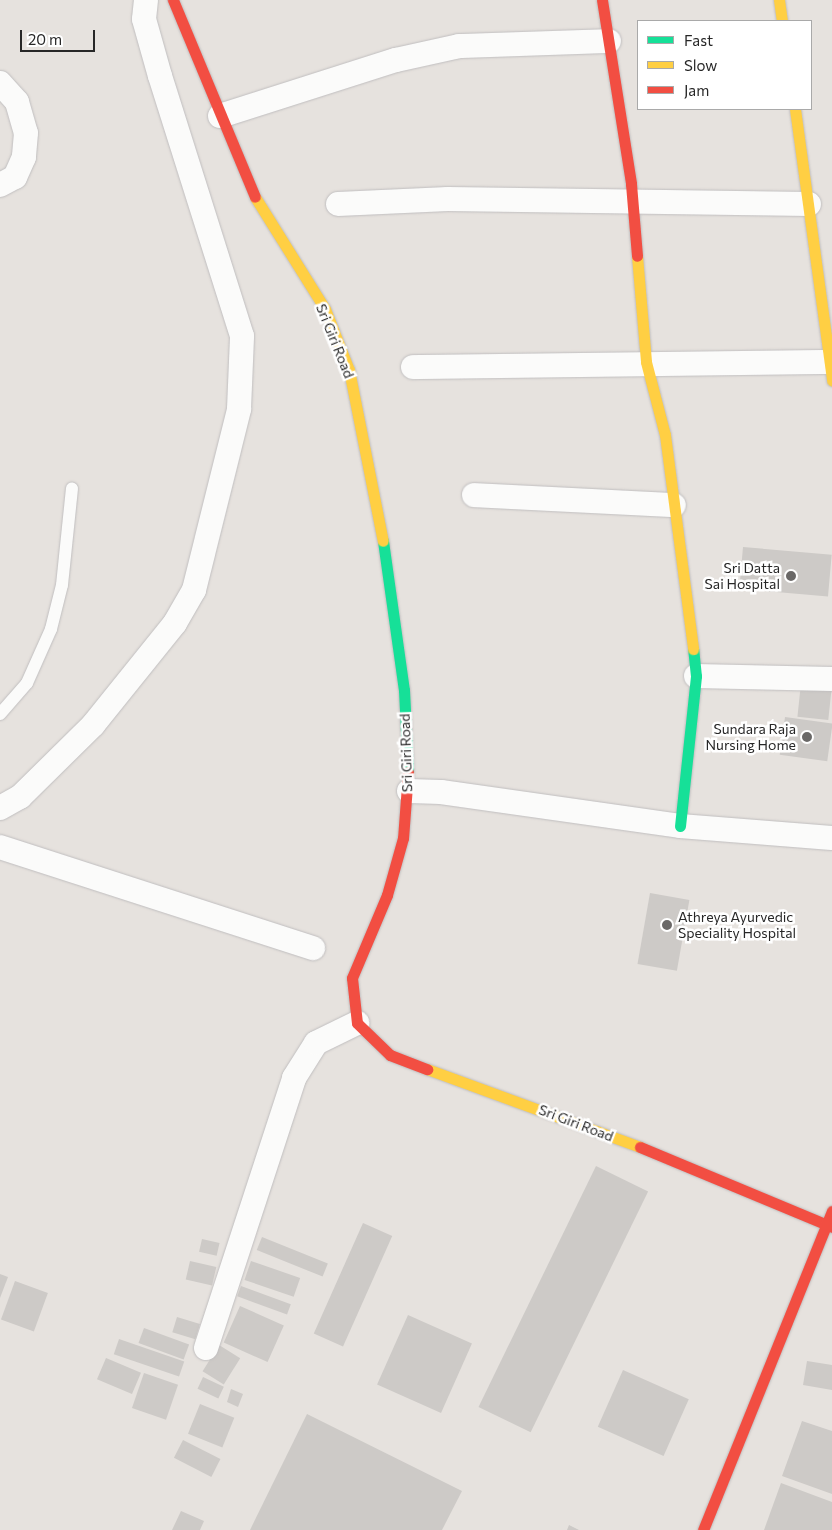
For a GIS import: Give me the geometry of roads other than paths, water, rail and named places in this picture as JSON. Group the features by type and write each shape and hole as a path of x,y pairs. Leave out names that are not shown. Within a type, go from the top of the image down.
{"street":[{"path":"0,808 20,797 93,725 180,615 194,590 239,409 242,336 160,76 144,19 146,0"},
{"name":"Sri Giri Road","path":"173,0 247,185 325,309 349,370 388,567 404,690 409,791 404,838 387,895 352,978 357,1023 390,1055 670,1158 831,1226"},
{"path":"602,0 633,202 646,362 665,435 696,676 680,826"},
{"path":"220,116 396,60 459,46 609,41"},
{"path":"0,83 17,102 26,133 24,157 15,177 0,185"},
{"path":"413,367 646,362 831,371 829,332 795,110"},
{"path":"338,204 448,199 810,204"},
{"path":"474,495 674,505"},
{"path":"696,676 832,679"},
{"path":"409,791 441,792 680,826 832,838"},
{"path":"0,846 313,948"},
{"path":"206,1348 294,1078 316,1042 357,1023"},
{"path":"703,1530 831,1226 832,1211"}],"lane":[{"path":"0,714 27,683 51,629 62,585 72,489"}],"place":[{"name":"Sri Datta Sai Hospital","path":"791,576"},
{"name":"Sundara Raja Nursing Home","path":"807,737"},
{"name":"Athreya Ayurvedic Speciality Hospital","path":"667,925"}]}
